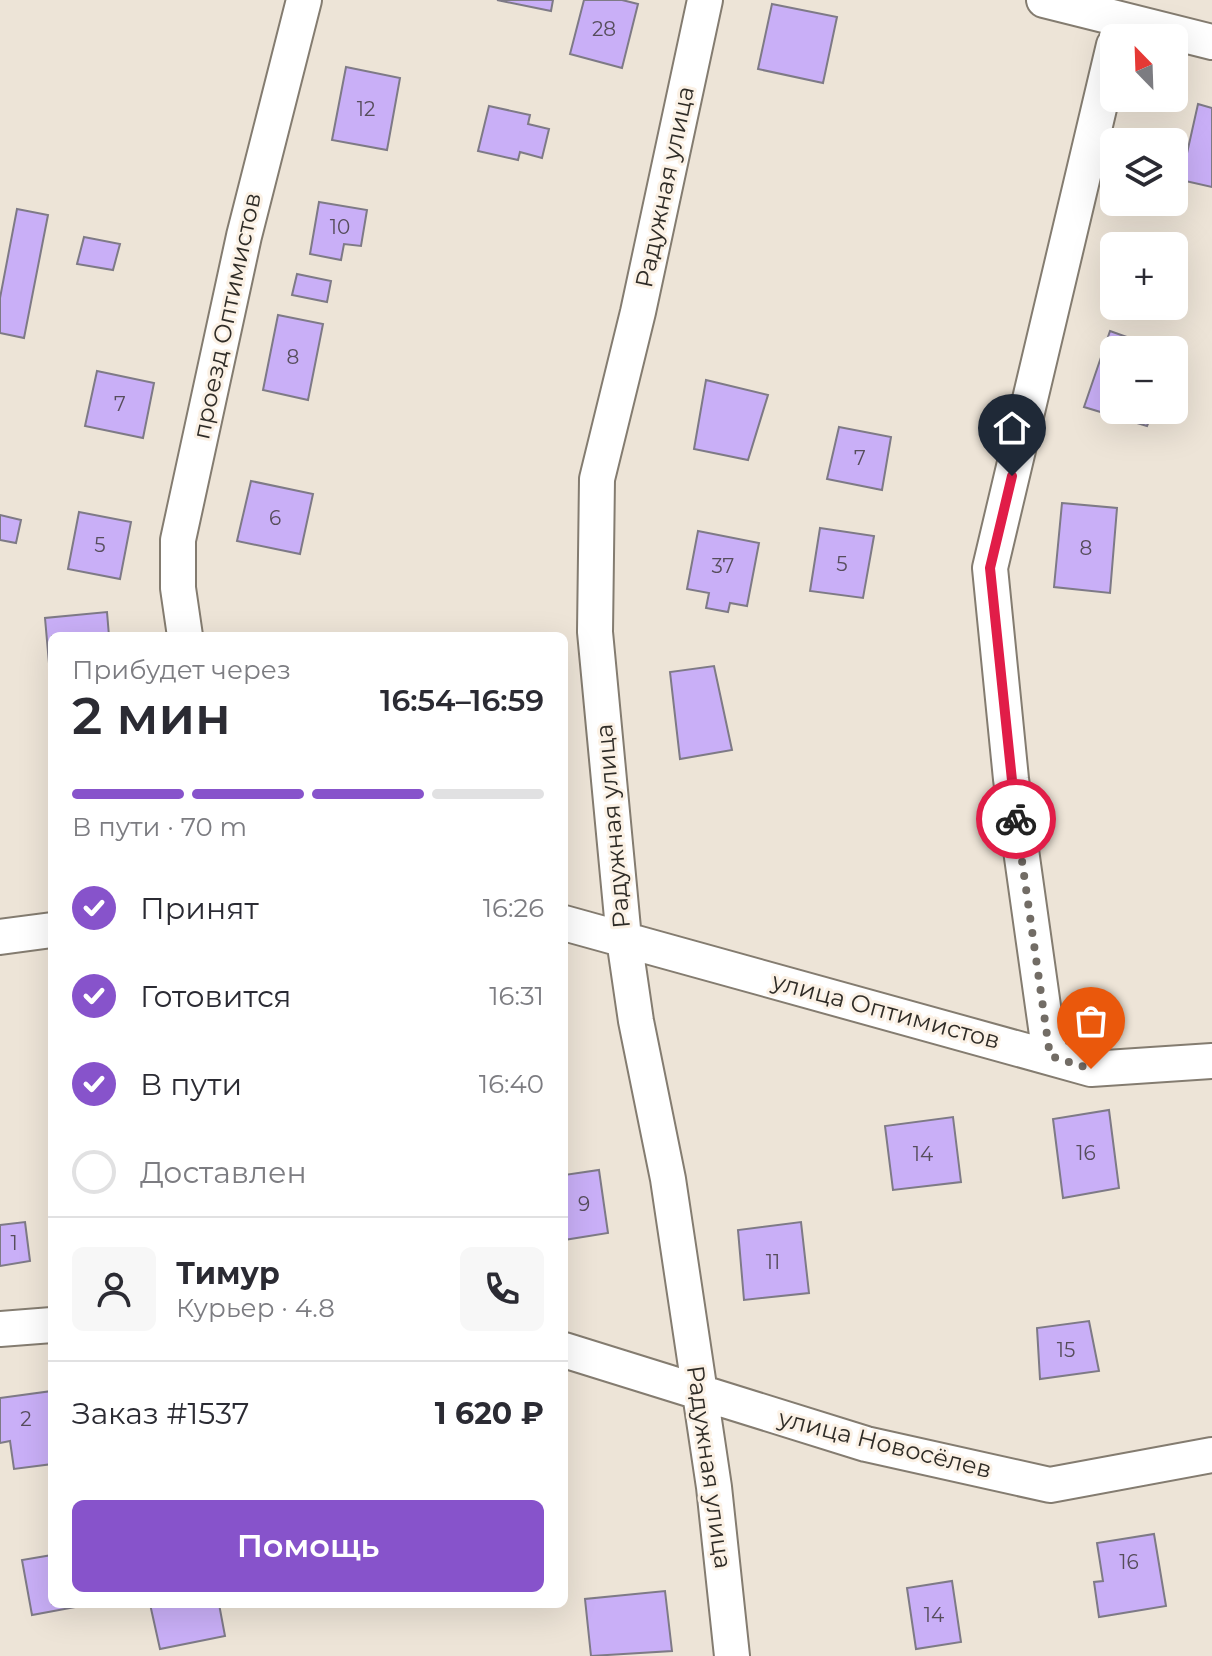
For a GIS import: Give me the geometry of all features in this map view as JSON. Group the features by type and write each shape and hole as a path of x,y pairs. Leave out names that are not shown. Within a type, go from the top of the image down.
{"street":[{"name":"проезд Оптимистов","path":"184,632 178,588 178,540 244,236 304,0"},
{"name":"Радужная улица","path":"705,0 638,312 597,479 595,632 624,939 636,1021 668,1179 714,1487 732,1656"},
{"path":"1044,0 1115,24"},
{"path":"1188,38 1212,42"},
{"path":"1050,1056 1011,779 990,568 1100,101"},
{"name":"улица Оптимистов","path":"568,924 1091,1069 1212,1061"},
{"path":"0,937 48,931"},
{"path":"0,1329 48,1325"},
{"name":"улица Новосёлев","path":"568,1351 866,1444 1050,1485 1212,1455"}],"building":[{"path":"497,0 553,0 551,11"},
{"path":"584,0 622,0 638,4 622,68 570,54"},
{"path":"772,4 837,17 823,83 758,69"},
{"path":"346,67 400,78 387,150 332,140"},
{"path":"1198,104 1212,108 1212,187 1188,182 1188,149"},
{"path":"489,106 530,115 528,124 549,129 542,158 520,152 518,160 478,151"},
{"path":"319,202 367,210 361,246 344,244 341,260 310,254"},
{"path":"17,209 48,215 24,338 0,333 0,298"},
{"path":"84,237 120,244 113,270 77,264"},
{"path":"297,274 331,281 327,302 292,295"},
{"path":"278,315 323,324 308,400 263,390"},
{"path":"1100,360 1100,412 1084,407"},
{"path":"97,371 154,383 143,438 85,426"},
{"path":"706,380 768,395 748,460 694,449"},
{"path":"839,427 891,437 882,490 827,479"},
{"path":"251,481 313,494 300,554 237,541"},
{"path":"1062,503 1117,508 1110,593 1054,587"},
{"path":"79,512 131,522 120,579 68,569"},
{"path":"0,515 21,520 16,543 0,540"},
{"path":"820,528 874,536 863,598 810,591"},
{"path":"698,531 759,543 747,606 730,603 728,612 706,608 709,593 687,589"},
{"path":"107,612 109,632 48,632 48,652 45,618"},
{"path":"714,666 732,750 680,759 670,672"},
{"path":"1109,1110 1119,1188 1063,1198 1053,1119"},
{"path":"953,1117 961,1182 893,1190 885,1126"},
{"path":"599,1170 608,1233 568,1239 568,1174"},
{"path":"25,1222 30,1261 0,1266 0,1225"},
{"path":"801,1222 809,1293 744,1300 738,1230"},
{"path":"1089,1321 1099,1371 1040,1379 1037,1328"},
{"path":"48,1392 48,1465 14,1469 10,1441 0,1443 0,1398"},
{"path":"1154,1534 1166,1606 1099,1617 1094,1582 1103,1581 1097,1543"},
{"path":"48,1556 48,1608 70,1608 32,1615 22,1560"},
{"path":"952,1581 961,1642 916,1649 907,1588"},
{"path":"665,1591 672,1651 591,1656 585,1599"},
{"path":"151,1608 220,1608 225,1636 160,1649"}],"way so far":[{"path":"1016,819 1050,1056 1091,1069"}],"route":[{"path":"1012,476 990,568 1016,819"}]}
